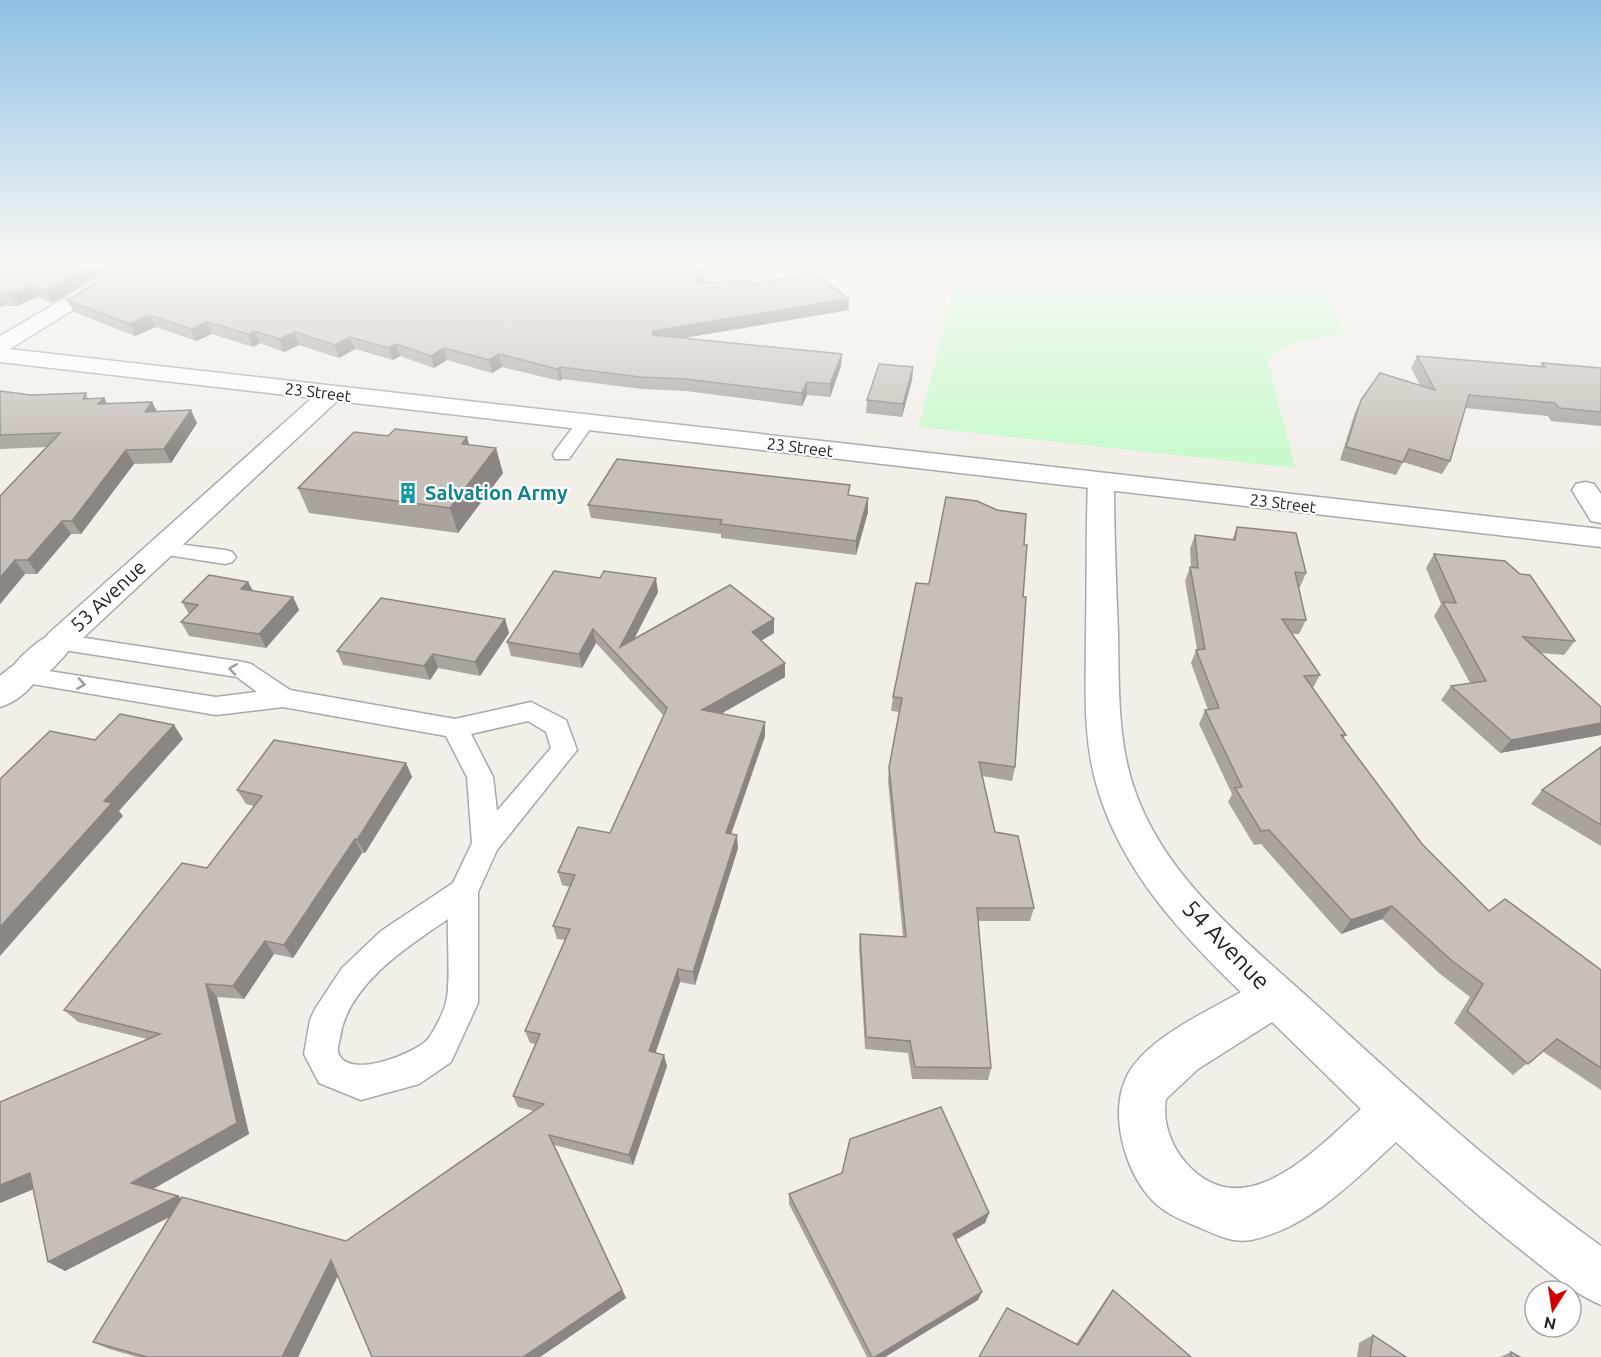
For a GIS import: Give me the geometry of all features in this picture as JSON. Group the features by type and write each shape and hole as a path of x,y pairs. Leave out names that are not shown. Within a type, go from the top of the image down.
{"street":[{"path":"0,345 27,329"},
{"name":"23 Street","path":"0,354 1601,538"},
{"name":"53 Avenue","path":"59,642 331,393"},
{"name":"54 Avenue","path":"1101,482 1104,726 1109,767 1124,813 1151,861 1198,921 1395,1110 1564,1252 1601,1278"},
{"path":"1585,490 1601,515"},
{"path":"11,685 59,642"},
{"path":"1275,996 1167,1063 1144,1091 1142,1126 1152,1151 1169,1182 1199,1202 1239,1215 1268,1209 1310,1185 1395,1110"}],"lane":[{"path":"562,455 586,422"},
{"path":"161,548 225,557"},
{"name":"53 Avenue","path":"59,642 243,670 283,698"},
{"name":"53 Avenue","path":"11,685 216,706 283,698 455,728 531,711 557,727 564,750 486,843 463,892 462,1003 439,1051 407,1072 361,1083 331,1071 321,1054 326,1020 353,978 392,941 463,892"},
{"path":"455,728 480,777 486,843"}],"green space":[{"path":"943,329 1342,329 1345,336 1303,341 1284,348 1268,361 1295,468 919,427"}],"building":[{"path":"232,329 662,329 652,331 653,335 842,354 830,384 807,382 802,393 685,379 640,377 560,367 557,369 499,354 489,360 444,348 431,356 396,344 389,348 350,337 335,345 295,332 279,339 255,331 248,334"},
{"path":"1417,356 1545,367 1542,363 1601,368 1601,412 1559,408 1555,403 1469,395 1450,461 1409,449 1403,462 1346,447 1361,400 1380,373 1435,390"},
{"path":"879,364 913,367 903,404 867,400"},
{"path":"0,391 31,395 86,393 83,399 104,398 98,404 152,402 145,412 191,410 164,449 126,450 72,521 62,521 28,560 15,560 0,578 0,496 60,433 0,435"},
{"path":"395,429 467,437 462,444 496,448 450,508 298,488 354,432 388,436"},
{"path":"617,459 850,485 848,495 868,498 856,541 720,524 722,520 588,505"},
{"path":"946,497 977,501 997,510 1026,514 1024,545 1027,545 1023,597 1026,597 1015,767 979,762 995,832 1018,836 1034,908 977,908 991,1068 915,1067 910,1041 866,1037 860,934 906,937 889,767 902,698 893,697 916,583 929,584"},
{"path":"1237,527 1296,533 1306,573 1295,572 1306,620 1282,619 1320,675 1304,676 1346,735 1341,735 1422,844 1489,911 1505,899 1601,970 1601,1068 1557,1039 1528,1064 1467,1011 1483,984 1451,960 1392,906 1351,920 1269,830 1261,831 1235,788 1242,787 1205,710 1219,708 1196,650 1205,649 1190,567 1198,568 1195,535 1235,540"},
{"path":"1434,554 1505,561 1520,574 1530,575 1575,641 1523,637 1601,707 1601,723 1511,740 1451,686 1486,681 1443,602 1456,603"},
{"path":"554,571 600,578 604,571 656,578 620,647 730,585 774,619 752,632 785,663 702,710 765,722 726,833 737,835 693,972 678,969 649,1051 664,1055 629,1155 549,1135 622,1290 523,1357 372,1357 331,1260 282,1357 147,1357 93,1342 182,1197 346,1241 544,1104 513,1096 540,1034 525,1031 570,929 553,926 575,875 558,872 578,827 610,833 667,708 593,629 579,654 507,642"},
{"path":"209,575 248,582 241,589 293,597 259,634 181,622 198,605 182,602"},
{"path":"381,598 505,619 475,662 433,654 424,666 337,651"},
{"path":"120,714 174,725 104,801 112,803 0,927 0,779 50,731 95,740"},
{"path":"274,740 406,763 357,840 355,839 284,945 265,941 233,986 206,984 237,1123 131,1183 178,1196 48,1262 30,1173 0,1185 0,1102 160,1034 64,1010 182,863 207,868 262,796 237,790"},
{"path":"1601,747 1601,825 1542,790"},
{"path":"941,1107 989,1213 953,1234 982,1292 872,1357 789,1194 842,1173 850,1139"},
{"path":"1113,1290 1191,1357 979,1357 1007,1308 1078,1345"},
{"path":"1373,1335 1406,1357 1370,1357"}],"place":[{"name":"Salvation Army","path":"408,493"}]}
